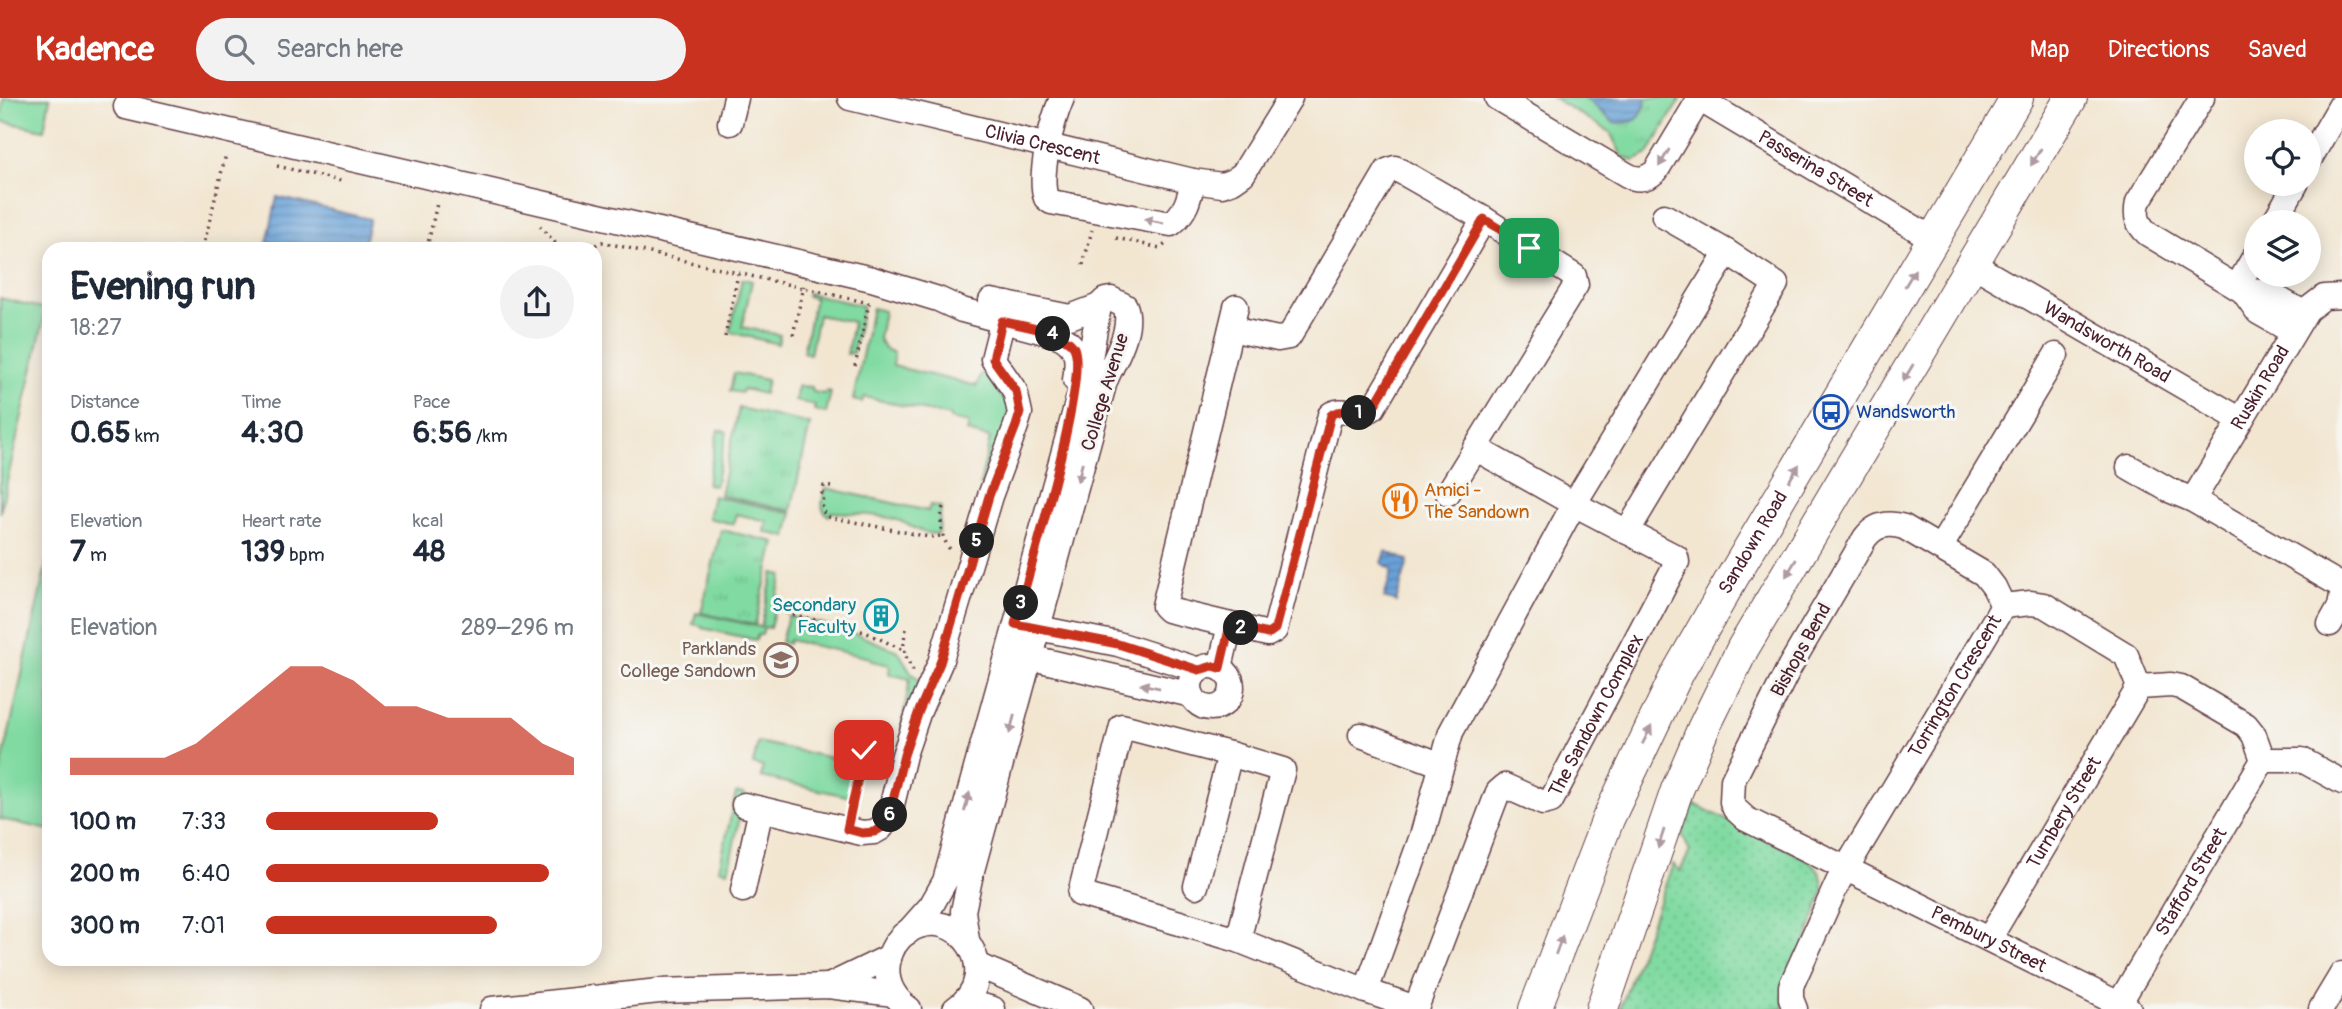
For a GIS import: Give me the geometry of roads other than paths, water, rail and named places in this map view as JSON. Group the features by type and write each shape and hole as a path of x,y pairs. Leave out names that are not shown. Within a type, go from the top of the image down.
{"main road":[{"name":"Sandown Road","path":"1535,1009 1608,819 1676,676 2017,98"},
{"path":"1602,1009 1677,790 1743,648 2071,98"}],"street":[{"path":"730,123 736,98"},
{"name":"Clivia Crescent","path":"850,98 1049,148 1193,181 1222,185 1243,174 1290,98"},
{"path":"1062,98 1042,188 1051,202 1171,224 1182,215 1193,181"},
{"path":"1497,98 1627,175 1639,179 1657,171 1700,99"},
{"path":"2202,98 2138,202 2137,220 2148,234 2240,289 2258,312 2292,319"},
{"name":"Passerina Street","path":"1700,99 1933,239"},
{"path":"2321,139 2342,103"},
{"path":"126,107 806,277 870,291 938,299 967,296 1059,335 1072,344 1077,360 1068,430"},
{"path":"1448,493 1576,285 1576,280 1574,276 1484,219 1395,168 1387,171 1289,337 1278,339 1234,318 1164,602 1168,610 1268,634 1275,629 1331,415 1336,411 1365,413 1373,408 1484,219"},
{"path":"1627,532 1775,289 1773,281 1664,216"},
{"path":"1366,991 1422,836 1451,732 1574,504 1727,252"},
{"name":"Wandsworth Road","path":"1972,264 2241,420"},
{"path":"2240,289 2244,280"},
{"name":"Ruskin Road","path":"2193,500 2241,420 2292,319 2324,297 2342,296"},
{"name":"College Avenue","path":"889,957 898,940 931,906 945,881 1019,655 1105,381 1119,348 1128,314 1125,306 1119,302 1105,300 1099,306 1091,353 1068,430 1027,626"},
{"path":"1005,313 1070,317 1099,306"},
{"path":"743,890 752,807 868,834 881,828 886,822 904,755 940,663 997,474 1020,413 1016,391 993,359 1005,313"},
{"path":"1940,548 2056,355"},
{"name":"The Sandown Complex","path":"1238,940 1283,770 1122,726 1080,891 1083,895 1238,940 1413,1009 1419,1006 1498,792 1505,786 1543,803 1551,801 1677,562 1676,557 1475,448"},
{"path":"2129,467 2168,490 2193,500 2342,586"},
{"name":"Bishops Bend","path":"1846,869 1740,815 1732,802 1733,780 1790,666 1870,533 1881,525 1896,524 1984,575 1994,587 2003,606"},
{"path":"2330,624 2340,606 2342,596"},
{"name":"Torrington Crescent","path":"1795,1009 1791,999 1791,986 1846,869 2003,606 2031,603 2044,605 2126,655 2139,687"},
{"path":"1194,744 1199,701 1191,682 1210,669 1230,625"},
{"path":"1019,655 1220,707 1230,698 1232,692 1230,678 1210,669 1118,644 1027,626"},
{"name":"College Avenue","path":"977,965 967,940 963,919 965,898 1019,655"},
{"path":"2139,687 2180,687 2246,725 2254,735 2263,760 2302,760 2342,782"},
{"name":"Turnbery Street","path":"1989,939 2139,687"},
{"path":"1361,735 1442,765"},
{"path":"1196,886 1230,754"},
{"name":"Stafford Street","path":"2124,1006 2263,760"},
{"name":"Pembury Street","path":"1846,869 2124,1006"},
{"path":"908,932 926,925 939,925 954,930 967,940"},
{"path":"828,986 889,957"},
{"path":"889,957 887,975 901,1004"},
{"path":"993,1009 960,1005 975,984 977,965 1080,1009"},
{"path":"2321,1009 2342,974"},
{"path":"492,1009 576,1004 659,991 828,986 901,1004"}],"water":[{"path":"1586,98 1647,98 1643,112 1637,119 1614,123"},
{"path":"277,197 370,219 364,242 267,242"},
{"path":"1386,551 1408,561 1396,602 1384,598 1392,570 1382,563"}],"place":[{"name":"Wandsworth","path":"1831,412"},
{"name":"Amici - The Sandown","path":"1400,501"},
{"name":"Secondary Faculty","path":"881,616"},
{"name":"Parklands College Sandown","path":"781,660"}]}
